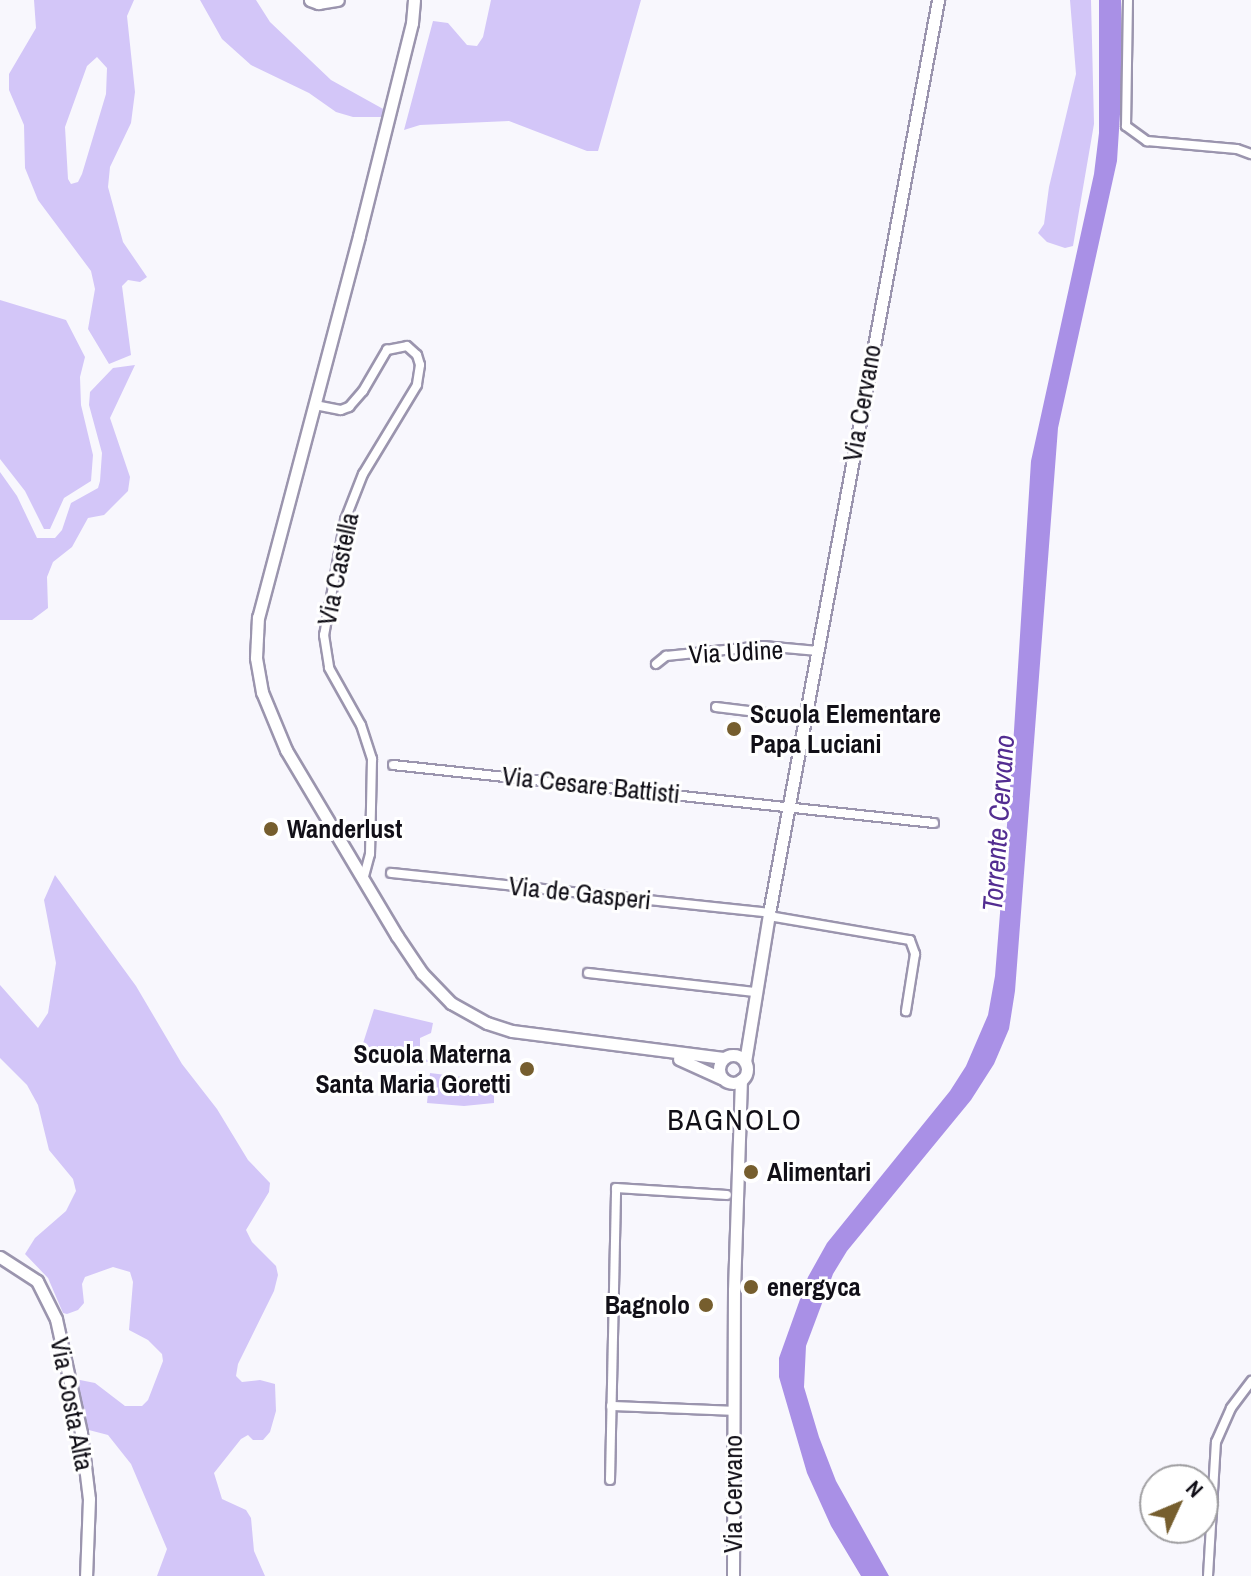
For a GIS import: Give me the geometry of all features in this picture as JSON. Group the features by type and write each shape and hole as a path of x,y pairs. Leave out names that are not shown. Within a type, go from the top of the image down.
{"main road":[{"path":"310,0 318,3 338,0"},
{"path":"414,0 408,37 315,405 258,617 256,658 262,692 279,737 363,880 412,960 442,995 463,1010 512,1031 655,1051 727,1056 745,1062 747,1070 741,1080 724,1080 655,1051"},
{"name":"Via Cervano","path":"745,1062 769,914 938,0"},
{"path":"742,1118 734,1093 724,1080 719,1066 727,1056 742,1047 750,1027"},
{"name":"Via Cervano","path":"733,1576 736,1213 742,1118 741,1080"},
{"name":"Via Costa Alta","path":"0,1257 37,1281 56,1319 81,1433 89,1499 86,1576"}],"street":[{"path":"1128,0 1126,126 1147,141 1237,149 1251,154"},
{"name":"Via Castella","path":"315,405 341,410 349,407 363,391 380,358 395,346 407,346 417,355 420,365 417,385 363,474 345,520 324,635 329,668 361,725 372,759 370,854 363,880"},
{"name":"Via Udine","path":"656,664 666,656 763,646 818,651"},
{"path":"716,707 805,718"},
{"name":"Via Cesare Battisti","path":"393,765 789,805"},
{"path":"789,805 934,823"},
{"name":"Via de Gasperi","path":"391,873 769,914 910,940 915,954 906,1011"},
{"path":"588,973 755,992"},
{"path":"610,1480 616,1188 727,1195"},
{"path":"1208,1576 1216,1442 1231,1408 1251,1381"},
{"name":"Via Cervano","path":"611,1406 733,1411"}],"shaded area":[{"path":"34,0 134,0 127,16 135,92 131,123 110,167 108,187 123,242 147,277 140,282 128,280 122,286 131,355 109,364 88,329 95,289 91,271 38,200 25,168 24,125 9,90 9,74 36,28","holes":["97,57 107,68 106,94 82,174 78,182 71,184 68,179 65,127 87,66"]},
{"path":"200,0 256,0 270,22 331,80 385,110 384,117 353,117 336,112 309,93 251,65 222,39"},
{"path":"491,0 641,0 598,151 587,151 509,121 420,125 404,130 433,21 448,23 467,45 477,46 483,37"},
{"path":"1070,0 1091,0 1094,124 1073,246 1065,248 1047,242 1038,233 1044,224 1049,187 1076,74"},
{"path":"1099,0 1121,0 1122,83 1117,161 1058,428 1015,991 1009,1029 994,1064 971,1100 847,1251 833,1274 806,1346 804,1387 819,1437 836,1481 889,1576 861,1576 831,1526 807,1473 779,1377 779,1358 808,1277 827,1243 950,1091 966,1066 988,1015 995,976 1012,762 1031,461 1094,174 1099,133"},
{"path":"0,300 66,320 85,357 80,377 81,405 93,455 91,481 64,498 50,529 44,529 25,491 0,459"},
{"path":"135,365 110,418 130,477 128,491 104,515 88,518 72,547 53,562 47,577 48,608 32,620 0,620 0,472 17,496 37,538 55,538 62,530 71,503 98,488 100,481 102,453 89,405 90,392 113,368"},
{"path":"55,875 136,986 182,1064 217,1109 248,1160 270,1183 269,1192 246,1230 252,1242 276,1266 278,1275 274,1291 238,1364 236,1376 242,1382 260,1380 275,1384 276,1411 270,1432 263,1440 253,1440 248,1435 241,1439 214,1473 222,1499 246,1510 251,1518 254,1551 265,1576 157,1576 167,1549 131,1464 108,1435 85,1429 75,1379 95,1383 125,1406 142,1406 148,1400 163,1361 162,1354 148,1340 129,1330 133,1282 130,1272 113,1267 85,1277 82,1284 84,1303 78,1310 67,1314 63,1313 48,1278 25,1254 35,1238 66,1211 76,1191 73,1179 49,1150 38,1105 27,1085 0,1058 0,985 38,1028 48,1013 56,963 44,900"},
{"path":"374,1009 433,1023 431,1033 420,1038 420,1055 430,1062 358,1059"},
{"path":"430,1073 494,1081 494,1103 464,1106 427,1103"}],"place":[{"name":"Scuola Elementare Papa Luciani","path":"734,729"},
{"name":"Wanderlust","path":"271,829"},
{"name":"Scuola Materna Santa Maria Goretti","path":"527,1069"},
{"name":"Alimentari","path":"751,1172"},
{"name":"energyca","path":"751,1287"},
{"name":"Bagnolo","path":"706,1305"}],"district":[{"name":"BAGNOLO","path":"735,1119"}],"water label":[{"name":"Torrente Cervano","path":"998,823"}]}
